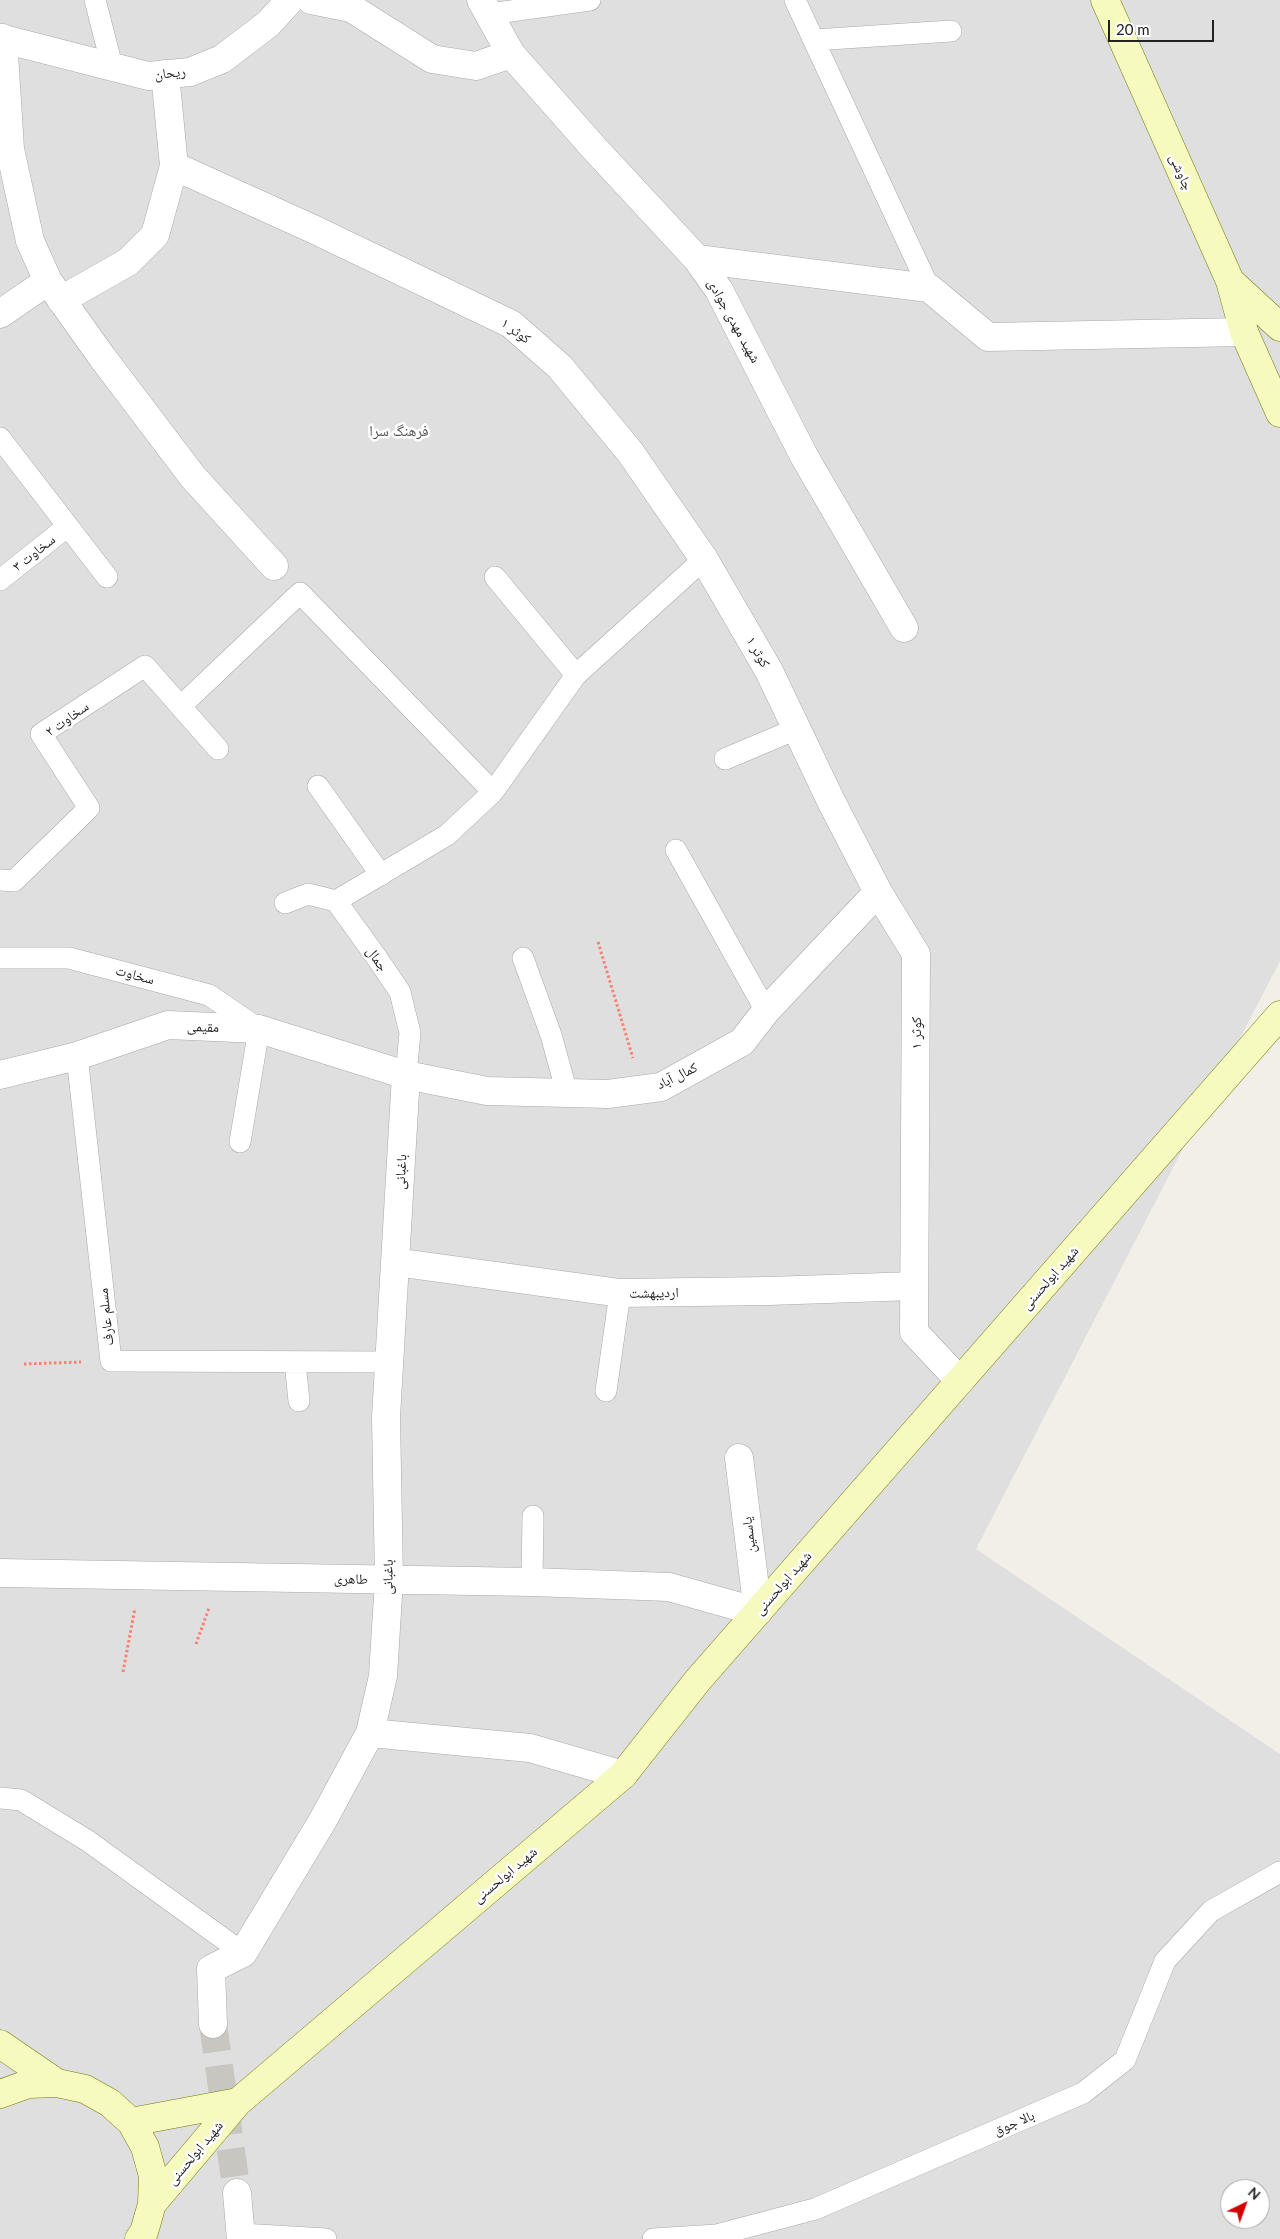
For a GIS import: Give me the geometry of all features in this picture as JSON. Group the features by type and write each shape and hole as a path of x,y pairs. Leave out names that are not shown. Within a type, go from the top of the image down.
{"street":[{"name":"ریحان","path":"2,38 148,76 190,72 222,59 268,24 290,0"},
{"path":"310,0 351,8 432,59 476,66 511,54"},
{"name":"چاوشی","path":"1105,0 1230,281 1280,327"},
{"name":"شهید مهدی جوادی","path":"485,7 511,54 594,148 697,259 719,290 804,456 904,628"},
{"path":"2,38 10,149 7,167 30,241 54,290 193,477 274,566"},
{"path":"0,314 54,290 128,262 155,235 174,166 165,74"},
{"name":"کوثر ۱","path":"174,166 313,229 511,324 560,367 630,452 704,559 769,670 796,729 878,892 916,954 914,1332 960,1381"},
{"path":"697,259 928,288 988,337 1244,332"},
{"path":"1230,281 1244,332 1280,412"},
{"name":"کمال آباد","path":"406,1075 487,1091 608,1094 661,1087 742,1042 766,1011 878,892"},
{"name":"شهید ابولحسنی","path":"152,2204 238,2102 623,1775 698,1680 1280,1015"},
{"name":"مقیمی","path":"0,1075 77,1056 168,1025 259,1029 406,1075"},
{"name":"باغبانی","path":"243,1953 322,1820 370,1733 383,1676 389,1580 386,1417 406,1075"},
{"name":"اردیبهشت","path":"395,1262 620,1293 769,1292 914,1286"},
{"name":"یاسمین","path":"739,1458 758,1612"},
{"name":"طاهری","path":"0,1573 532,1582 669,1587 758,1612"},
{"path":"370,1733 530,1748 623,1775"},
{"path":"213,2024 212,1968 243,1953"},
{"path":"0,2044 57,2083"},
{"path":"0,2094 28,2084 57,2083 84,2089 110,2103 131,2122 145,2147 153,2176 152,2204 144,2232 139,2239"},
{"name":"شهید ابولحسنی","path":"131,2122 238,2102"},
{"path":"237,2193 241,2236"}],"lane":[{"path":"94,0 112,66"},
{"path":"485,7 590,0"},
{"path":"795,0 928,288"},
{"path":"814,40 951,31"},
{"path":"0,438 107,577"},
{"name":"سخاوت ۳","path":"0,580 68,526"},
{"path":"285,903 308,894 336,901 447,835 493,792 576,675 704,559"},
{"path":"495,577 576,675"},
{"path":"181,706 300,593 493,792"},
{"name":"سخاوت ۲","path":"0,880 14,881 89,808 41,734 145,666 218,749"},
{"path":"725,759 796,729"},
{"path":"318,786 381,875"},
{"path":"676,850 766,1011"},
{"name":"جمال","path":"336,901 400,992 410,1033 406,1075"},
{"name":"سخاوت","path":"0,958 69,958 208,995 259,1029"},
{"path":"523,958 551,1035 567,1093"},
{"path":"240,1142 259,1029"},
{"name":"مسلم عارف","path":"77,1056 110,1361 389,1362"},
{"path":"606,1391 620,1293"},
{"path":"294,1362 300,1401"},
{"path":"532,1582 533,1516"},
{"path":"0,1798 21,1800 88,1841 243,1953"},
{"name":"بالا جوق","path":"653,2239 717,2235 815,2209 1083,2093 1125,2060 1165,1961 1211,1911 1280,1872"},
{"path":"241,2236 326,2239"}],"path":[{"path":"598,942 643,1090"},
{"path":"24,1364 110,1361"},
{"path":"123,1672 141,1575"}],"shaded area":[{"path":"0,0 1280,0 1280,961 976,1549 1280,1754 1280,2239 0,2239"}],"tunnel":[{"path":"213,2024 237,2193"}],"district":[{"name":"فرهنگ سرا","path":"399,431"}]}
